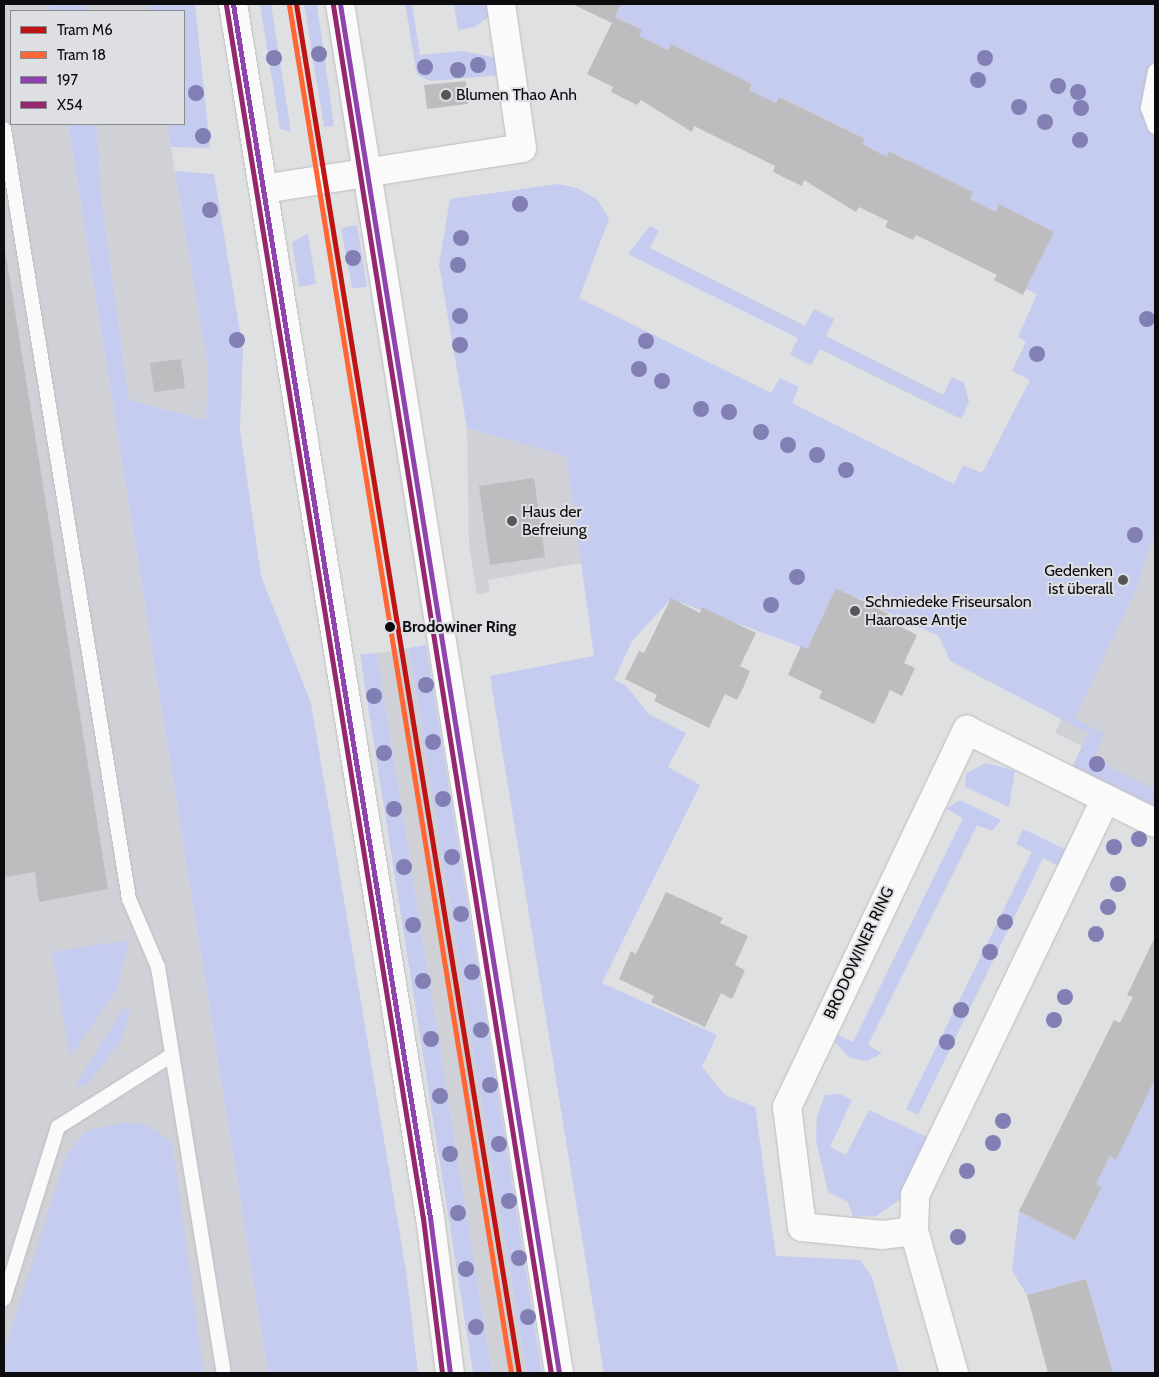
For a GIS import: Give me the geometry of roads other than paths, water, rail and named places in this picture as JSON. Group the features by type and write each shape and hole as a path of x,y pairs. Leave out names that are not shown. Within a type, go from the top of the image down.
{"main road":[{"path":"233,4 427,1198 450,1373"},
{"path":"340,4 560,1373"},
{"path":"264,189 522,148 501,4"},
{"name":"BRODOWINER RING","path":"914,1231 883,1235 802,1227 787,1108 806,1064 967,730 1155,823"},
{"path":"954,1373 914,1231 915,1195 1106,799"}],"lane":[{"path":"1155,71 1148,108 1155,127"},
{"path":"4,129 129,899 158,967 224,1373"},
{"path":"4,1299 58,1126 172,1054"}],"tram line":[{"name":"M6","path":"296,4 519,1373"},
{"name":"18","path":"289,5 511,1373"}],"place":[{"name":"Blumen Thao Anh","path":"446,95"},
{"name":"Haus der Befreiung","path":"512,521"},
{"name":"Gedenken ist überall","path":"1123,580"},
{"name":"Schmiedeke Friseursalon Haaroase Antje","path":"855,611"},
{"name":"Brodowiner Ring","path":"390,627"}]}
